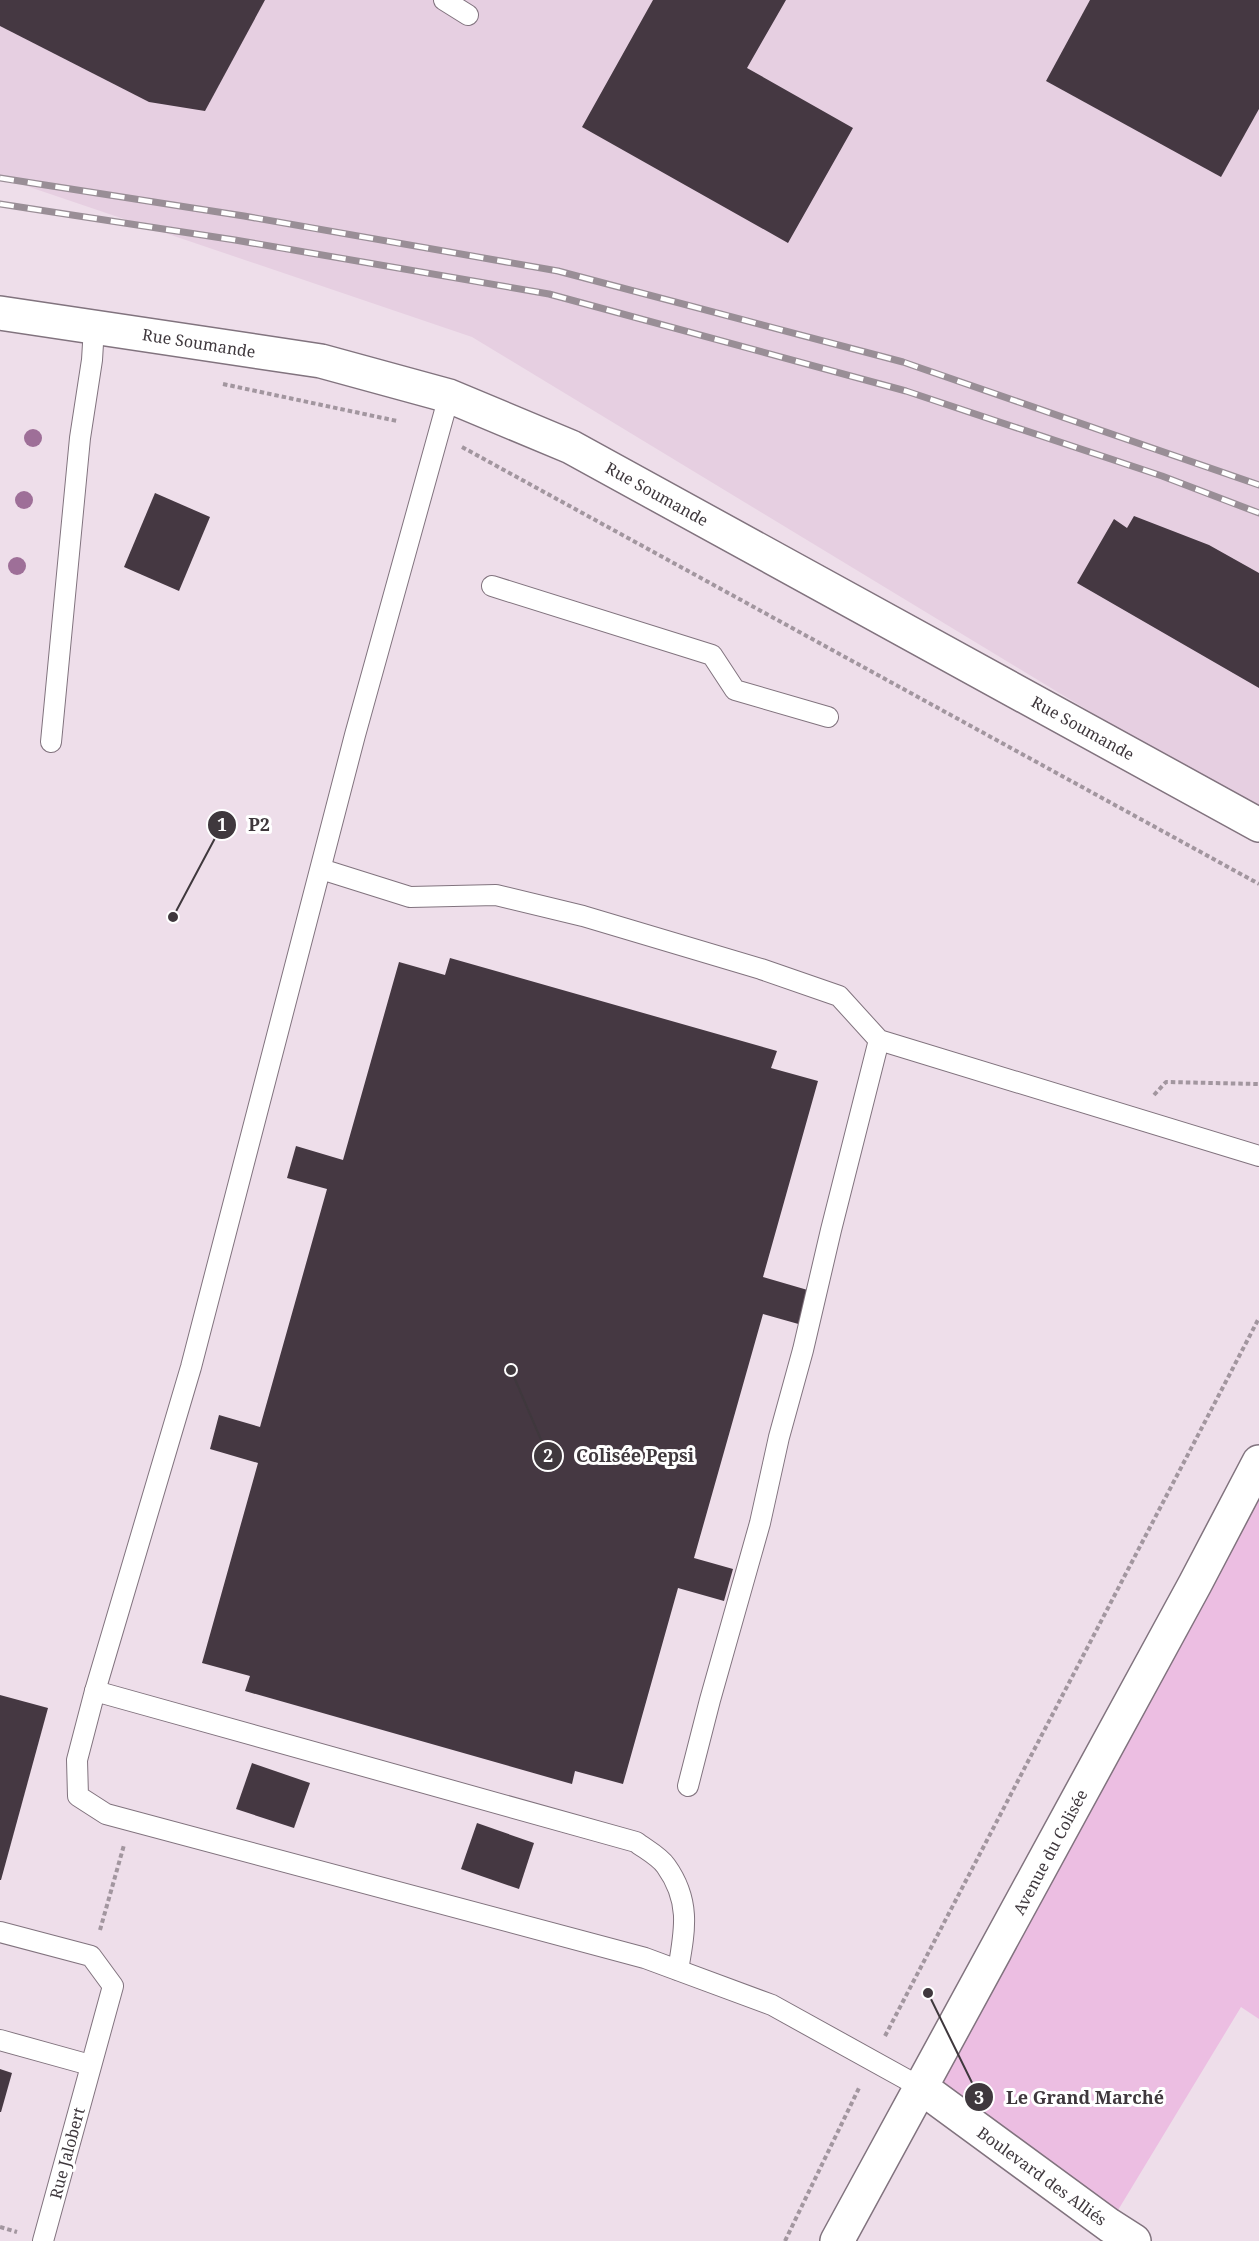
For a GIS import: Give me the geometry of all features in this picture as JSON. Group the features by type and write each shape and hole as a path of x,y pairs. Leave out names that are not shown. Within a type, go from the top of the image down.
{"street":[{"name":"Rue Soumande","path":"0,313 321,362 448,396 570,447 1259,825"},
{"name":"Avenue du Colisée","path":"837,2241 922,2088 1259,1462"},
{"name":"Boulevard des Alliés","path":"922,2088 1134,2241"}],"lane":[{"path":"444,0 468,15"},
{"path":"51,742 80,438 92,360 94,327"},
{"path":"448,396 355,735 191,1367 95,1691 77,1760 78,1796 106,1814 602,1945 678,1970 772,2005 922,2088"},
{"path":"492,586 712,655 735,690 828,717"},
{"path":"321,869 410,897 496,895 583,916 761,969 838,996 879,1040 1259,1156"},
{"path":"688,1786 760,1523 779,1437 803,1350 879,1040"},
{"path":"95,1691 636,1842 665,1864 680,1894 685,1929 678,1970"},
{"name":"Rue Jalobert","path":"0,1932 91,1956 113,1986 43,2241"},
{"path":"0,2040 90,2065"}],"path":[{"path":"236,387 406,422 437,434 1259,884"},
{"path":"1133,1117 1166,1082 1259,1084"},
{"path":"785,2241 872,2061 1259,1318"},
{"path":"98,1936 131,1821"}],"shaded area":[{"path":"0,0 1259,0 1259,814 472,337 0,177"},
{"path":"1259,1445 1259,2019 1241,2007 1109,2225 922,2088"}],"building":[{"path":"0,0 265,0 205,111 149,102 0,26"},
{"path":"653,0 786,0 747,68 853,128 788,243 582,127"},
{"path":"1090,0 1259,0 1259,109 1221,177 1046,81"},
{"path":"155,493 210,517 179,591 124,567"},
{"path":"1134,516 1209,545 1259,573 1259,688 1077,583 1114,519 1127,528"},
{"path":"450,958 777,1051 771,1068 818,1081 763,1277 811,1291 802,1325 763,1314 694,1558 733,1569 724,1601 678,1588 623,1784 575,1771 572,1784 245,1691 250,1676 202,1663 258,1463 210,1449 219,1415 260,1427 327,1189 287,1178 296,1146 343,1160 399,962 445,975"},
{"path":"0,1695 48,1708 1,1880 0,1880"},
{"path":"252,1763 310,1783 294,1828 236,1809"},
{"path":"477,1823 534,1843 519,1889 461,1869"},
{"path":"0,2069 12,2073 1,2112 0,2112"}],"railway":[{"path":"0,178 244,216 558,271 903,362 1259,485"},
{"path":"0,204 235,240 549,294 906,391 1162,476 1259,513"}],"place":[{"name":"P2","path":"173,917"},
{"name":"Colisée Pepsi","path":"511,1370"},
{"name":"Le Grand Marché","path":"928,1993"}]}
